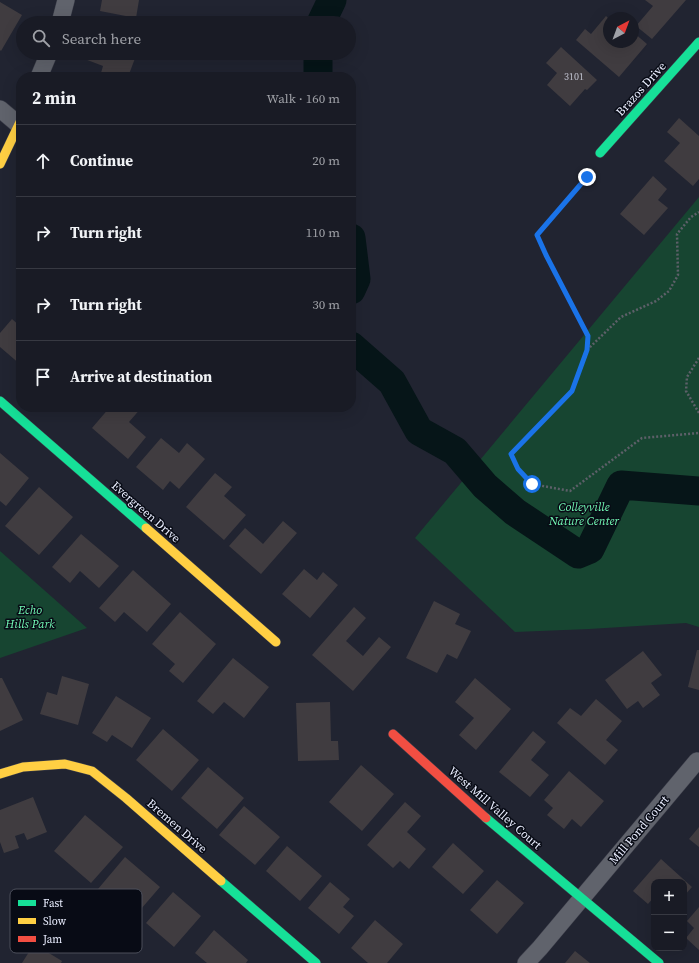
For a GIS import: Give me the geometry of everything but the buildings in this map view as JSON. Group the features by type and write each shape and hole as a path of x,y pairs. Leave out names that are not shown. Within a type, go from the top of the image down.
{"street":[{"path":"62,16 66,0"},
{"name":"Brazos Drive","path":"600,152 699,42"},
{"path":"41,72 46,60"},
{"path":"0,109 16,119"},
{"path":"0,164 16,130"},
{"name":"Evergreen Drive","path":"0,401 276,642"},
{"name":"West Mill Valley Court","path":"393,734 472,806 659,963"},
{"name":"Mill Pond Court","path":"526,963 697,761"},
{"name":"Bremen Drive","path":"0,774 23,767 66,764 92,771 126,798 316,963"}],"path":[{"path":"600,152 587,177 537,235 588,336 587,350 572,391 511,454 518,469 532,484 570,491 642,438 699,433"},
{"path":"587,350 622,316 656,302 669,290 678,275 677,234 691,218 699,212"},
{"path":"699,358 687,377 686,390 699,413"}],"green space":[{"name":"Colleyville Nature Center","path":"699,197 699,627 686,623 515,632 415,538"},
{"name":"Echo Hills Park","path":"0,551 87,628 0,658"}],"waterway":[{"path":"324,16 332,0"},
{"path":"318,60 318,72"},
{"path":"356,350 392,382 419,431 455,451 485,486 515,512 578,554 590,549 621,485 699,491"}],"traffic: fast":[{"path":"600,153 699,42"},
{"path":"0,401 146,528"},
{"path":"486,818 659,963"},
{"path":"221,881 316,963"}],"traffic: slow":[{"path":"0,164 16,130"},
{"path":"146,528 276,642"},
{"path":"0,774 23,767 65,764 92,771 126,798 221,881"}],"traffic: jam":[{"path":"393,734 486,818"}],"route":[{"path":"532,484 518,469 511,454 572,391 586,355 588,336 537,235 587,177"}]}
